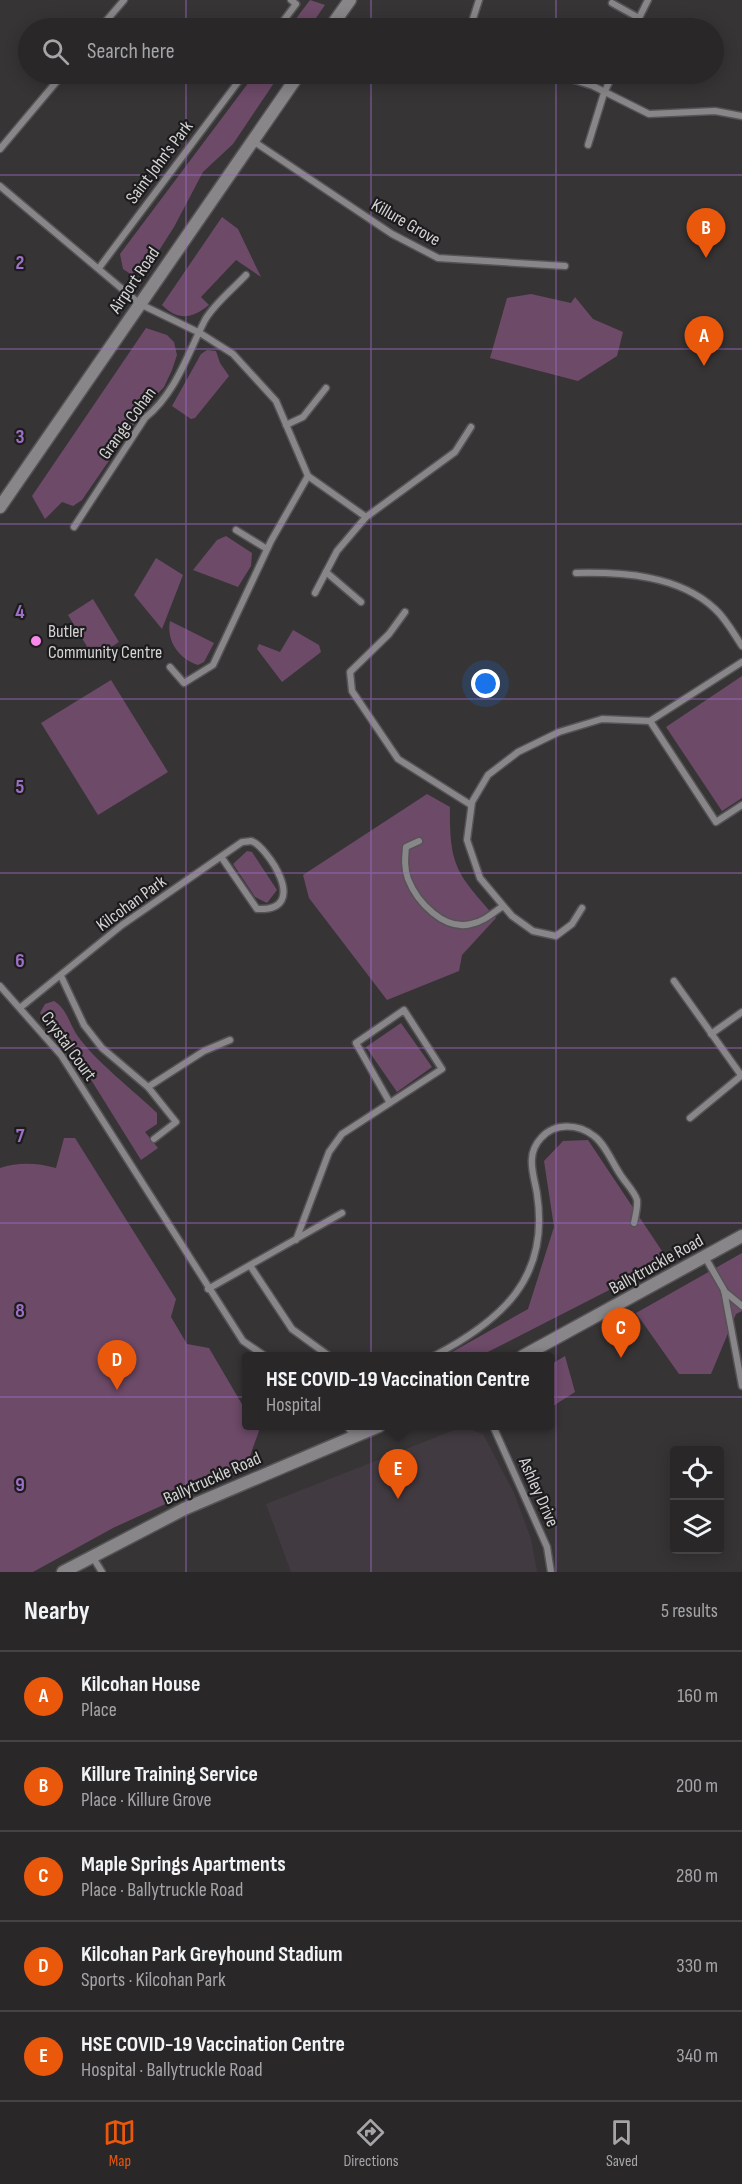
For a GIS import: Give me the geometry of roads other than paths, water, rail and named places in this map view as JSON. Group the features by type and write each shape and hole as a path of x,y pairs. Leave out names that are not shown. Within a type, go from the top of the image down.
{"street":[{"path":"109,18 124,0"},
{"path":"286,18 296,4 291,0"},
{"path":"337,18 350,0"},
{"path":"473,18 479,0"},
{"path":"612,3 639,18 648,0"},
{"path":"0,149 55,84"},
{"name":"Saint John's Park","path":"99,268 237,84"},
{"name":"Airport Road","path":"0,507 292,84"},
{"path":"582,84 649,114 716,111 742,117"},
{"path":"588,145 608,84"},
{"name":"Killure Grove","path":"253,141 392,234 438,258 565,266"},
{"path":"0,186 140,304 200,333 233,354 276,401 308,476 366,517"},
{"name":"Grange Cohan","path":"74,527 145,418 160,405 206,318 246,275"},
{"path":"286,425 303,417 326,388"},
{"path":"315,593 337,551 366,517 455,452 471,427"},
{"path":"170,666 184,683 213,665 267,549 308,476"},
{"path":"236,530 267,549"},
{"path":"326,572 360,602"},
{"path":"576,573 622,573 677,586 702,598 717,610 742,646"},
{"path":"405,612 389,633 350,672 352,691 398,759 471,805"},
{"path":"582,908 572,924 556,936 533,932 503,906 480,878 467,840 471,805 488,775 518,752 559,732 602,719 650,721 742,662"},
{"path":"650,721 716,822 742,806"},
{"name":"Kilcohan Park","path":"21,1007 122,926 242,842 251,841 258,845 284,883 285,892 280,901 268,910 257,909 222,858"},
{"path":"419,841 406,847 405,864 408,878 426,906 440,918 457,924 470,925 483,920 503,906"},
{"path":"61,976 84,1026 102,1048 148,1087 176,1122 154,1139"},
{"path":"674,981 742,1075 690,1118"},
{"name":"Crystal Court","path":"0,986 21,1007 61,1055 208,1289 243,1341 259,1352"},
{"path":"296,1240 329,1152 342,1134 390,1103 442,1069 404,1010 356,1043 390,1103"},
{"path":"711,1034 742,1012"},
{"path":"148,1087 204,1051 230,1040"},
{"path":"442,1352 466,1339 492,1320 513,1299 526,1278 536,1255 540,1224 531,1172 532,1156 540,1138 555,1128 569,1125 596,1137 637,1200 634,1223"},
{"path":"208,1289 251,1267 342,1213"},
{"name":"Ballytruckle Road","path":"530,1352 742,1236"},
{"path":"705,1257 724,1290 742,1306"},
{"path":"251,1267 292,1329 324,1352"},
{"path":"724,1290 742,1386"},
{"name":"Ashley Drive","path":"495,1430 547,1547 551,1572"},
{"name":"Ballytruckle Road","path":"63,1572 184,1509 350,1431"},
{"path":"92,1555 102,1572"}],"place":[{"name":"Killure Training Service","path":"706,258"},
{"name":"Kilcohan House","path":"704,366"},
{"name":"Butler Community Centre","path":"36,641"},
{"name":"Maple Springs Apartments","path":"621,1358"},
{"name":"Kilcohan Park Greyhound Stadium","path":"117,1390"},
{"name":"HSE COVID-19 Vaccination Centre","path":"398,1499"}]}
